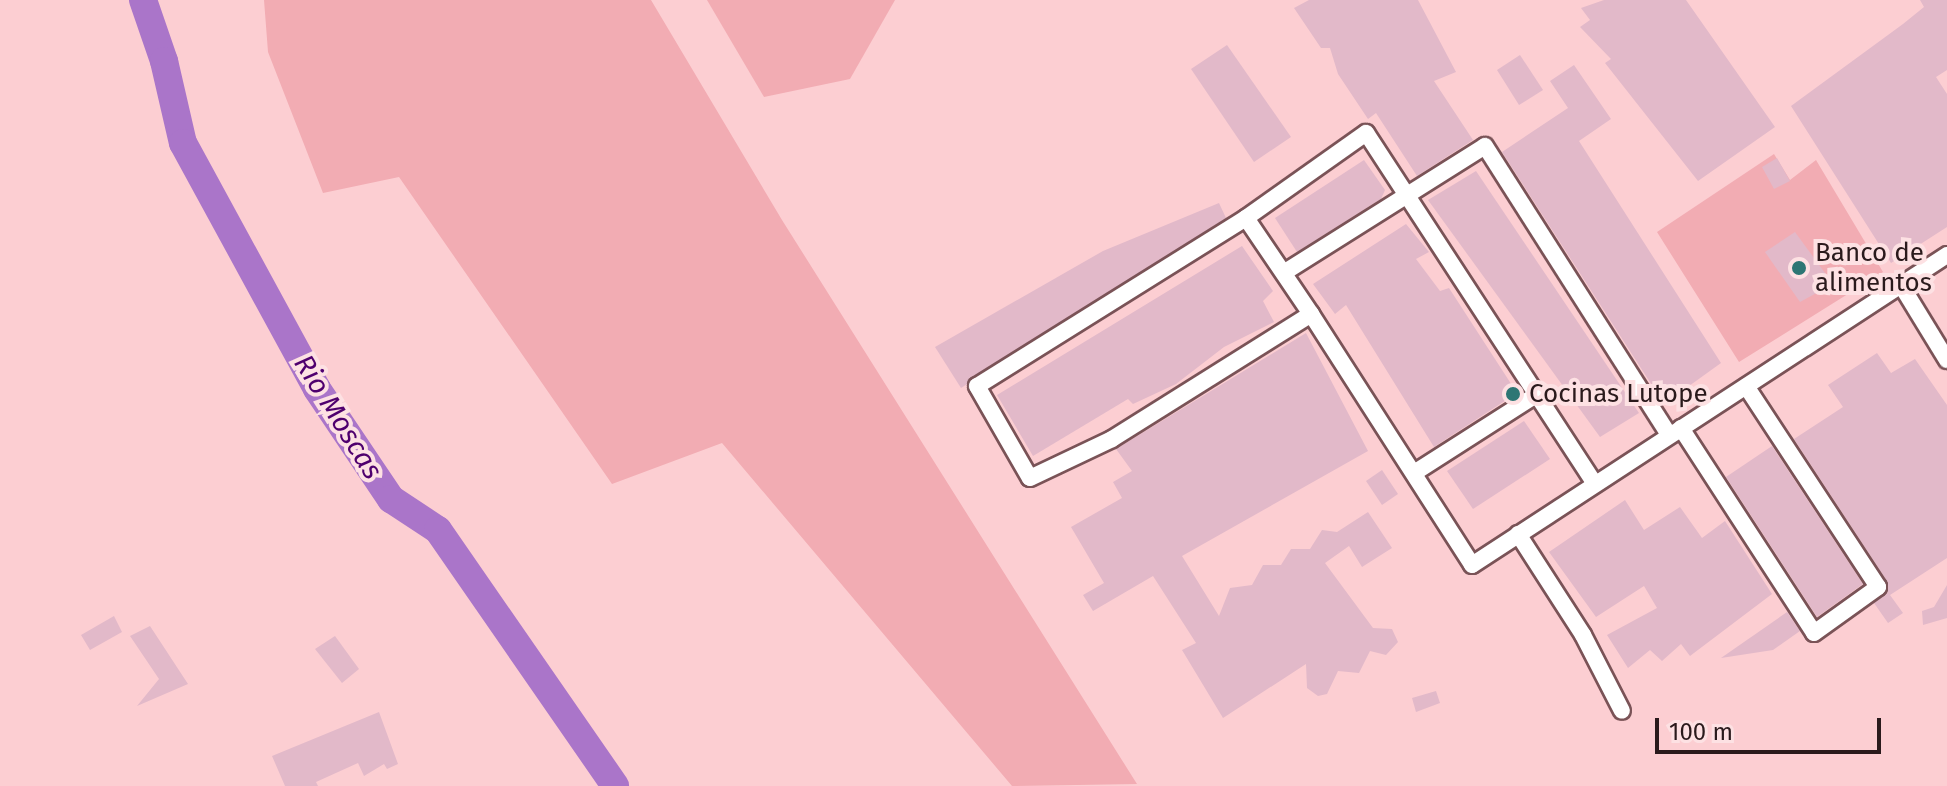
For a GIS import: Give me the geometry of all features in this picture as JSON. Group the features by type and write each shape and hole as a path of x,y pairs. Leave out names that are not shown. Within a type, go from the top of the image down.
{"street":[{"path":"1311,314 1112,439 1030,478 977,386 1246,218 1366,133 1595,484"},
{"path":"1285,272 1404,194 1485,146 1675,432 1814,633 1878,587 1746,386"},
{"path":"1246,218 1285,272 1472,565 1947,255"},
{"path":"1901,285 1947,360"},
{"path":"1414,473 1536,395"},
{"path":"1518,534 1583,635 1622,711"}],"shaded area":[{"path":"264,0 651,0 782,220 1137,784 1012,786 722,443 612,484 399,177 323,193 268,52"},
{"path":"707,0 895,0 850,79 764,97"},
{"path":"1774,154 1790,180 1816,160 1883,272 1739,362 1657,232"}],"building":[{"path":"1309,0 1418,0 1456,72 1434,81 1473,140 1417,176 1376,113 1368,119 1338,74 1330,48 1321,48 1294,8"},
{"path":"1604,0 1686,0 1775,127 1698,181 1605,63 1611,59 1580,27 1590,20 1581,8"},
{"path":"1920,0 1947,0 1947,70 1936,77 1947,94 1947,227 1891,263 1791,106 1924,7"},
{"path":"1227,45 1291,137 1254,162 1191,69"},
{"path":"1520,55 1543,90 1519,105 1497,70"},
{"path":"1574,65 1611,119 1579,141 1721,363 1664,404 1502,152 1568,108 1550,81"},
{"path":"1777,158 1790,181 1774,189 1762,167"},
{"path":"1364,160 1385,190 1381,199 1297,252 1275,218"},
{"path":"1476,171 1639,413 1600,437 1428,200"},
{"path":"1219,203 1226,218 961,388 935,347 1103,251"},
{"path":"1406,224 1429,252 1416,259 1440,291 1449,288 1517,393 1434,447 1346,305 1335,314 1313,284"},
{"name":"Banco de alimentos","path":"1795,232 1833,284 1800,302 1765,252"},
{"path":"1242,246 1273,291 1263,301 1274,322 1224,347 1176,384 1133,404 1128,399 1033,456 997,395"},
{"path":"1306,333 1368,451 1182,556 1219,616 1230,588 1252,585 1263,565 1281,565 1291,549 1310,549 1322,530 1337,532 1368,512 1392,548 1362,567 1349,546 1325,563 1373,628 1392,629 1398,642 1386,655 1370,651 1359,673 1338,671 1327,694 1318,696 1307,688 1306,664 1223,718 1182,650 1196,643 1153,576 1093,611 1083,595 1104,583 1071,527 1122,498 1113,482 1132,471 1116,449"},
{"path":"1877,353 1891,373 1915,359 1947,405 1947,558 1890,595 1903,613 1888,623 1874,603 1888,592 1887,581 1794,439 1843,407 1828,385"},
{"path":"1524,421 1550,459 1473,509 1447,471"},
{"path":"1772,446 1863,584 1817,617 1726,477"},
{"path":"1382,470 1398,494 1382,505 1366,481"},
{"path":"1625,500 1644,530 1680,507 1702,538 1725,521 1772,594 1690,656 1681,644 1662,661 1650,650 1628,668 1607,635 1657,608 1644,586 1596,617 1549,552"},
{"path":"1947,585 1947,618 1923,625 1922,611 1934,607"},
{"path":"1787,612 1800,631 1773,650 1721,658"},
{"path":"114,616 122,632 90,650 81,635"},
{"path":"150,626 188,684 137,706 159,679 130,636"},
{"path":"335,636 359,669 342,683 315,649"},
{"path":"1436,691 1440,703 1416,712 1412,698"},
{"path":"379,712 398,764 387,769 384,764 364,776 358,763 316,782 318,786 285,786 272,756"}],"waterway":[{"name":"Rio Moscas","path":"143,0 164,61 183,143 317,389 391,499 438,530 615,786"}],"place":[{"name":"Banco de alimentos","path":"1799,268"},
{"name":"Cocinas Lutope","path":"1513,394"}]}
